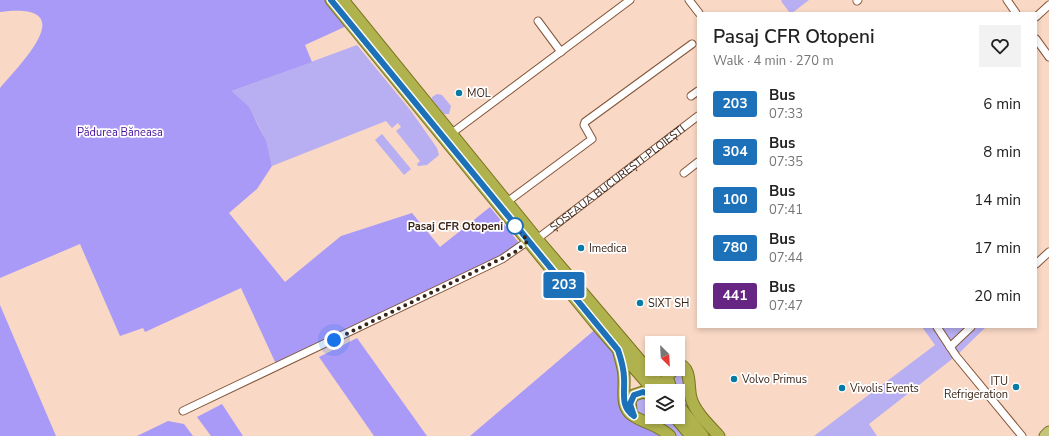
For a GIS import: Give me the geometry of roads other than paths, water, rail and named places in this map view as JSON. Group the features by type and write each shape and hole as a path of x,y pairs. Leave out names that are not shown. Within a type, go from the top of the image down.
{"highway":[{"path":"331,0 623,348 649,384"},
{"path":"343,0 507,202 532,240"},
{"path":"623,348 645,359"},
{"path":"623,348 659,384"},
{"path":"623,348 625,405 628,412 634,416 655,424 670,436"},
{"path":"684,376 694,405 719,436"},
{"path":"634,416 630,408 632,398 640,392 645,392"},
{"path":"685,418 703,436"},
{"path":"685,423 691,436"}],"main road":[{"path":"1045,436 1049,432"}],"street":[{"path":"452,133 630,0"},
{"path":"689,0 698,12"},
{"path":"1007,0 1013,12"},
{"path":"1037,16 1049,5"},
{"path":"538,21 561,52"},
{"path":"1037,41 1049,57"},
{"path":"507,202 592,139 584,125 585,122 692,44"},
{"path":"691,96 697,92"},
{"name":"ȘOSEAUA BUCUREȘTI-PLOIEȘTI","path":"183,411 502,259 532,240 697,117"},
{"path":"684,173 697,163"},
{"path":"1037,263 1049,252"},
{"path":"938,328 950,347 1022,436"},
{"path":"950,347 970,328"}],"place":[{"name":"MOL","path":"459,93"},
{"name":"Pasaj CFR Otopeni","path":"515,226"},
{"name":"Imedica","path":"581,248"},
{"name":"SIXT SH","path":"640,303"},
{"name":"Volvo Primus","path":"734,379"},
{"name":"ITU Refrigeration","path":"1016,387"},
{"name":"Vivolis Events","path":"842,388"}],"park label":[{"name":"Pădurea Băneasa","path":"120,132"}]}
